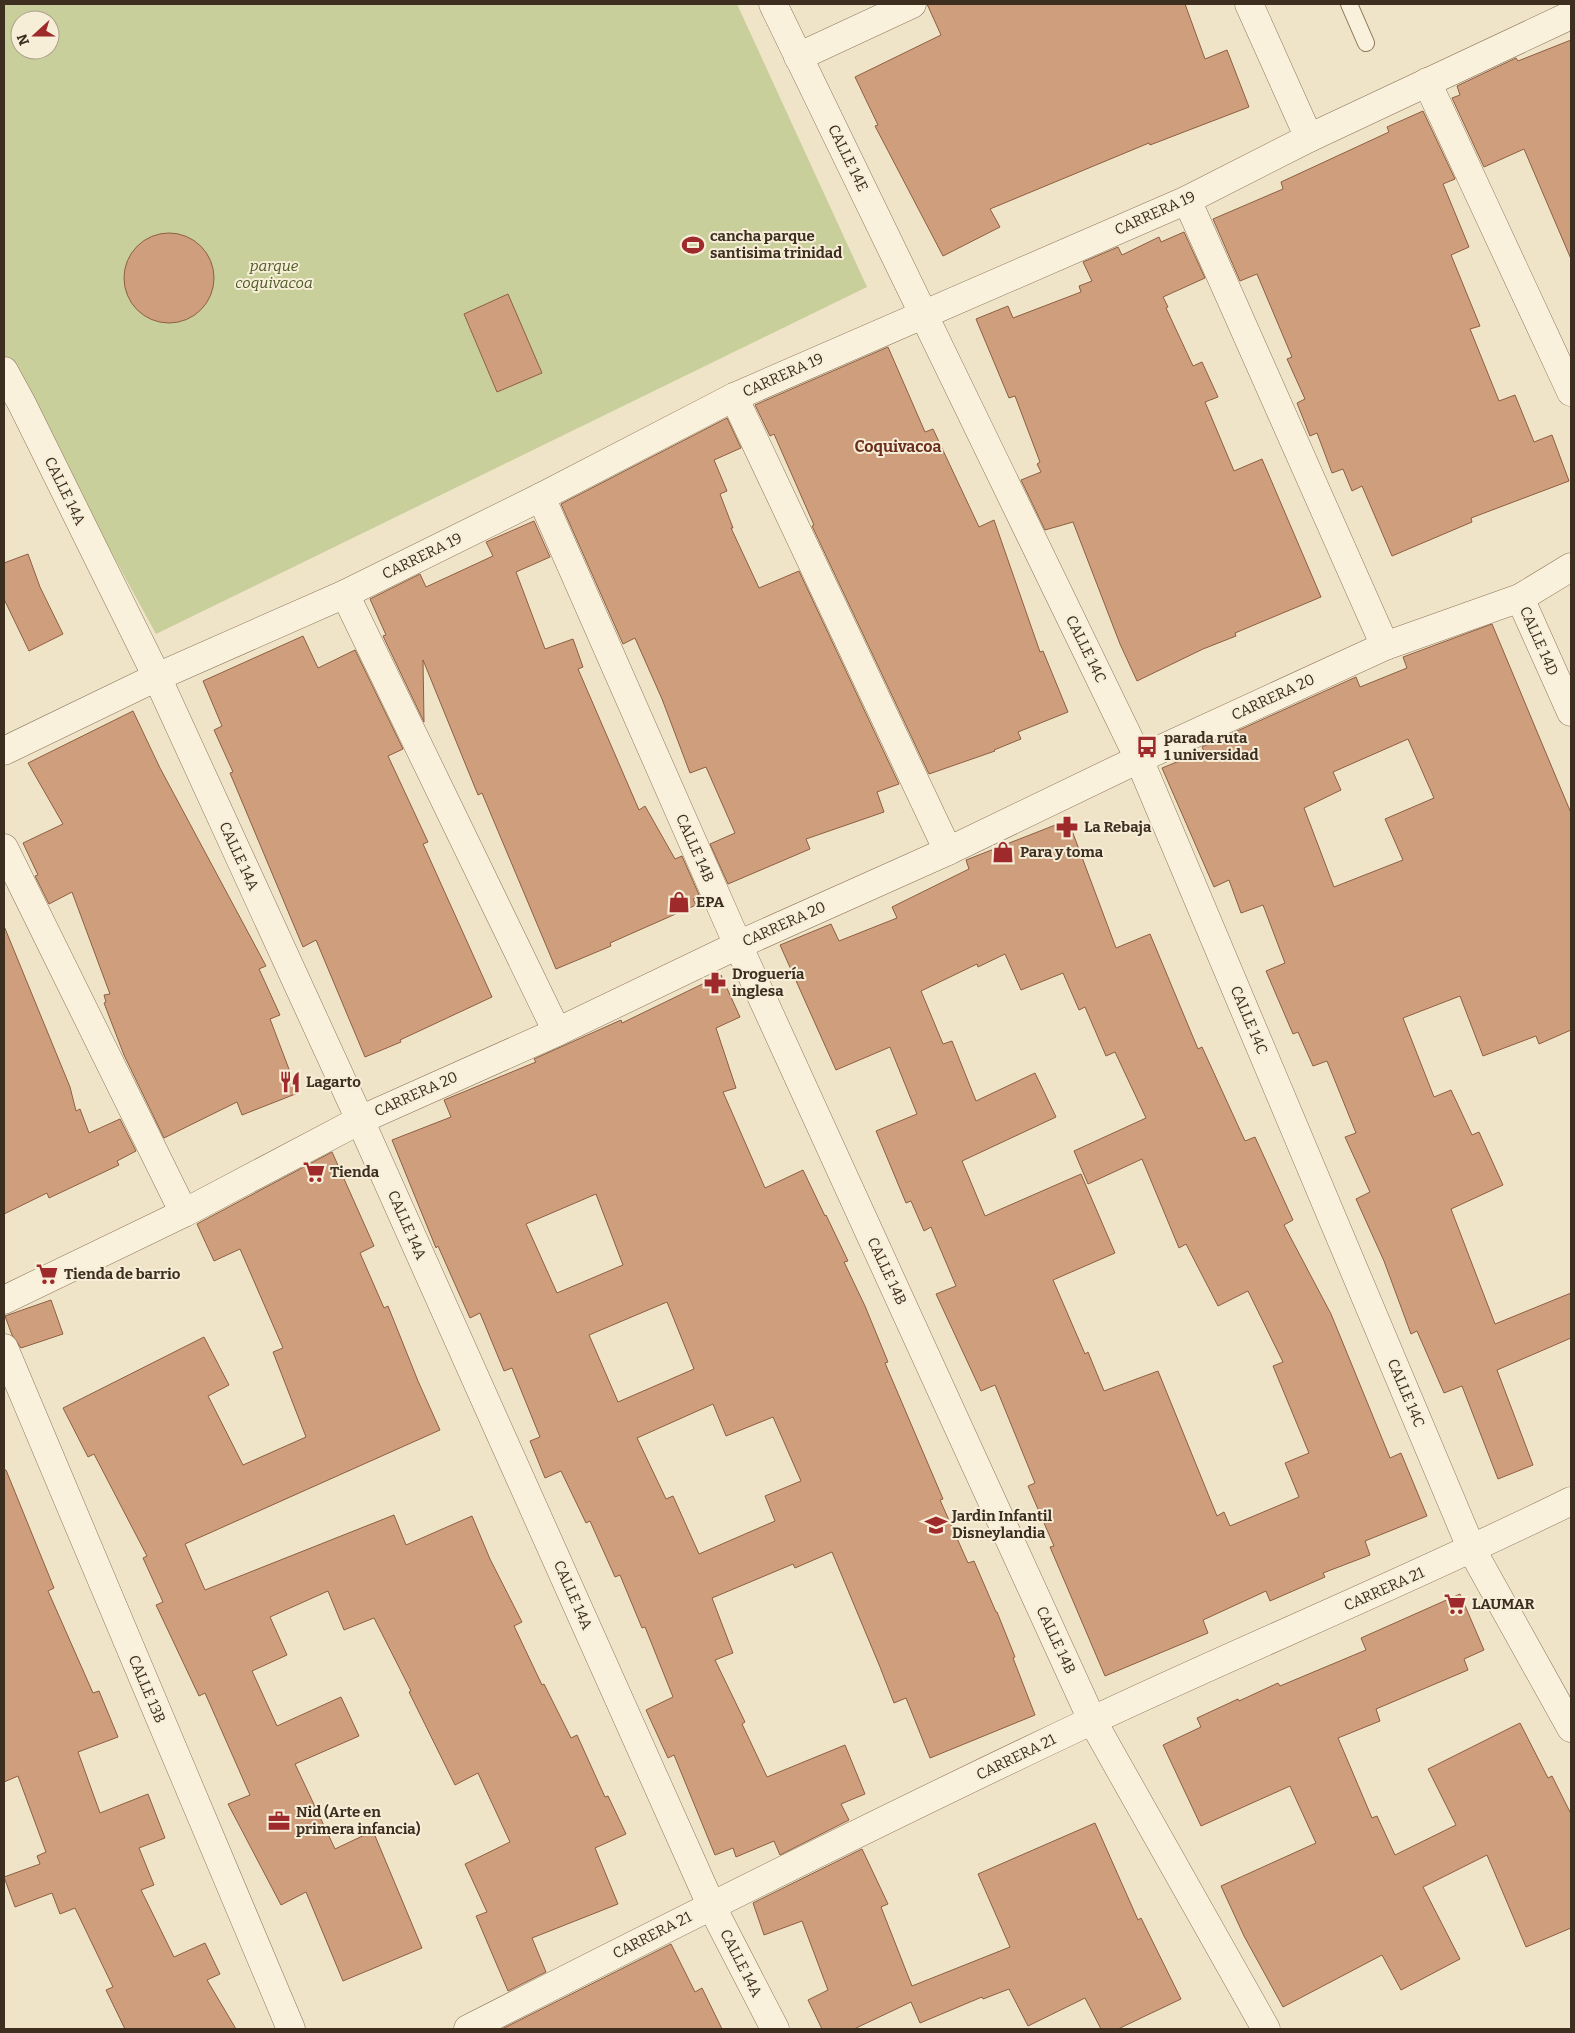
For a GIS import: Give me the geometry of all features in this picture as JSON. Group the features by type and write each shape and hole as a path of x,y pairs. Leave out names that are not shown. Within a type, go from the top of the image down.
{"street":[{"name":"CALLE 14E","path":"773,4 924,313"},
{"path":"798,57 912,4"},
{"path":"1249,4 1309,138"},
{"name":"CARRERA 19","path":"4,751 157,677 345,594 541,497 734,396 1187,200 1309,138 1571,15"},
{"path":"1427,82 1571,392"},
{"path":"1187,200 1385,646"},
{"name":"CALLE 14C","path":"924,313 1139,759 1472,1550 1571,1728"},
{"name":"CALLE 14A","path":"4,371 13,408 157,677 360,1120 712,1904 775,2029"},
{"path":"734,396 948,851"},
{"name":"CALLE 14B","path":"541,497 738,945 1092,1720 1266,2029"},
{"name":"CARRERA 20","path":"4,1300 184,1214 360,1120 557,1032 738,945 948,851 1139,759 1385,646 1520,598 1571,567"},
{"path":"345,594 557,1032"},
{"name":"CALLE 14D","path":"1520,598 1571,712"},
{"path":"4,848 184,1214"},
{"name":"CALLE 13B","path":"4,1348 291,2029"},
{"name":"CARRERA 21","path":"468,2029 712,1904 1092,1720 1472,1550 1571,1501"}],"lane":[{"path":"1349,4 1366,43"}],"green space":[{"name":"parque coquivacoa","path":"4,4 737,4 867,287 156,634 4,356"}],"building":[{"path":"927,4 1185,4 1205,59 1227,50 1249,107 1150,145 1149,143 990,209 1000,227 943,256 875,126 878,125 855,77 941,35"},
{"path":"1571,40 1571,259 1524,149 1484,167 1452,98 1460,95 1457,86 1516,58 1518,61"},
{"path":"1423,111 1455,179 1443,184 1469,247 1451,255 1480,326 1470,329 1499,401 1515,395 1534,442 1552,435 1569,481 1471,518 1472,522 1392,556 1362,486 1352,491 1343,469 1332,473 1317,433 1310,436 1297,403 1305,399 1287,359 1292,357 1257,274 1240,281 1213,219 1283,189 1281,182 1389,132 1387,127"},
{"path":"1184,232 1205,278 1163,297 1168,307 1166,308 1193,366 1202,362 1218,397 1205,402 1234,471 1262,459 1321,597 1235,633 1236,636 1203,649 1137,681 1120,644 1073,522 1045,530 1021,480 1041,472 1037,464 1040,462 1015,396 1009,398 976,319 1008,306 1013,318 1081,292 1079,286 1092,281 1083,262 1118,247 1122,255 1159,237 1161,242"},
{"path":"169,233 186,237 201,246 210,261 214,278 210,295 201,310 186,319 169,323 152,319 137,310 128,295 124,278 128,261 137,246 152,237"},
{"path":"508,294 542,373 497,392 464,314"},
{"path":"888,347 925,432 933,429 979,527 994,520 1040,652 1043,651 1068,712 1018,732 1021,739 995,751 929,774 812,526 814,525 774,434 770,436 755,405"},
{"path":"727,418 741,448 714,460 727,491 720,494 733,528 731,528 759,588 799,571 899,784 877,792 884,812 806,839 810,849 728,884 710,844 735,833 706,767 690,773 662,699 635,638 623,644 561,504"},
{"path":"534,521 550,557 516,572 545,649 573,639 583,667 578,669 639,810 645,806 675,859 682,856 700,897 693,899 696,905 610,943 611,946 556,969 482,793 478,795 423,660 424,722 383,636 386,635 370,599 420,574 426,587 493,556 486,542"},
{"path":"28,554 40,587 63,634 29,651 4,599 4,563"},
{"path":"1492,624 1571,813 1571,1030 1539,1044 1536,1036 1483,1056 1460,996 1403,1018 1434,1097 1451,1090 1472,1135 1479,1132 1503,1185 1451,1209 1495,1324 1571,1293 1571,1338 1497,1370 1533,1465 1498,1479 1462,1386 1444,1393 1417,1331 1411,1334 1384,1261 1356,1199 1370,1192 1345,1137 1356,1133 1327,1061 1313,1066 1298,1032 1293,1034 1266,971 1285,963 1263,905 1241,913 1229,880 1214,887 1162,768 1204,751 1202,747 1356,677 1360,687 1407,668 1403,657","holes":["1408,739 1434,798 1385,819 1403,860 1334,887 1304,808 1341,790 1333,772"]},
{"path":"303,636 318,668 355,650 403,749 388,756 428,842 423,844 492,997 400,1040 401,1042 365,1057 316,940 303,947 230,773 233,772 214,730 222,726 203,681"},
{"path":"133,711 160,768 266,966 259,969 280,1015 270,1019 298,1093 242,1115 237,1102 164,1138 124,1055 104,1003 106,1002 104,995 110,994 72,892 49,904 35,876 38,875 23,843 63,824 28,763"},
{"path":"1068,820 1116,948 1150,934 1198,1049 1202,1047 1245,1141 1255,1137 1293,1220 1284,1225 1331,1314 1390,1458 1401,1453 1427,1516 1365,1541 1370,1555 1323,1573 1325,1577 1270,1601 1266,1591 1203,1620 1208,1633 1105,1676 1050,1547 1054,1546 1028,1486 1035,1483 995,1385 981,1391 936,1294 956,1286 931,1227 924,1231 911,1201 906,1203 876,1131 917,1114 890,1047 836,1070 780,945 831,924 839,941 897,918 892,907 969,869 966,860","holes":["1005,954 1021,990 1063,973 1079,1010 1085,1007 1106,1056 1115,1052 1146,1118 1074,1151 1088,1184 1142,1159 1179,1248 1186,1244 1218,1306 1248,1291 1283,1362 1273,1366 1309,1453 1285,1463 1299,1497 1230,1526 1224,1512 1217,1516 1158,1371 1104,1391 1088,1352 1085,1354 1053,1280 1115,1253 1081,1174 985,1216 962,1161 1056,1117 1035,1073 976,1101 952,1041 943,1044 921,991 977,964 978,967"]},
{"path":"4,926 70,1087 76,1111 80,1109 89,1133 120,1119 136,1151 117,1161 119,1165 49,1198 47,1193 4,1214"},
{"path":"721,975 740,1017 716,1028 736,1088 723,1092 765,1188 803,1170 826,1215 848,1261 844,1262 865,1306 888,1362 885,1363 943,1499 940,1500 968,1563 974,1561 997,1612 1035,1715 930,1758 906,1698 894,1703 832,1552 795,1568 793,1564 712,1598 733,1653 715,1660 745,1722 742,1724 767,1777 845,1745 865,1794 841,1804 849,1820 780,1855 774,1841 736,1857 733,1848 715,1855 674,1755 668,1758 646,1710 673,1697 645,1627 642,1628 620,1575 615,1577 590,1521 586,1523 561,1471 545,1478 530,1441 540,1437 512,1368 504,1371 480,1313 470,1318 438,1246 436,1248 392,1140 451,1117 444,1100 536,1062 534,1059 621,1020 622,1023","holes":["596,1194 623,1265 557,1293 526,1224","667,1302 694,1369 618,1402 589,1335","713,1404 726,1436 773,1417 801,1481 765,1496 775,1521 699,1554 673,1496 666,1499 637,1438"]},
{"path":"332,1152 374,1246 360,1253 384,1308 388,1306 440,1430 185,1544 205,1590 394,1515 406,1545 472,1516 490,1559 522,1622 514,1626 542,1685 544,1684 571,1738 577,1735 605,1797 608,1796 626,1834 595,1848 618,1904 532,1938 546,1972 508,1991 476,1916 487,1912 465,1864 510,1842 478,1773 455,1785 374,1618 344,1630 328,1591 270,1617 287,1655 252,1671 277,1726 341,1697 359,1736 295,1764 335,1849 373,1831 422,1948 343,1981 306,1892 281,1905 228,1804 250,1795 205,1693 199,1696 156,1605 163,1602 143,1558 147,1556 94,1454 88,1457 63,1408 204,1337 229,1385 208,1396 243,1465 306,1437 273,1352 283,1348 240,1249 214,1261 197,1224"},
{"path":"51,1300 63,1334 21,1348 12,1335 5,1316"},
{"path":"4,1470 6,1470 54,1588 48,1591 93,1693 99,1691 118,1737 78,1752 100,1813 148,1794 165,1838 139,1848 154,1885 141,1890 174,1957 205,1943 220,1974 207,1980 236,2029 125,2029 106,1990 113,1987 75,1908 60,1914 52,1893 15,1907 4,1877 40,1864 37,1856 46,1852 18,1776 4,1782"},
{"path":"1460,1594 1484,1650 1464,1659 1468,1670 1376,1709 1380,1721 1338,1738 1372,1818 1377,1816 1395,1855 1456,1825 1428,1769 1520,1723 1548,1778 1552,1776 1571,1814 1571,1928 1526,1947 1487,1855 1423,1887 1460,1959 1401,1990 1382,1955 1283,2007 1244,1936 1221,1886 1316,1843 1290,1786 1201,1826 1163,1745 1201,1727 1197,1718 1238,1699 1239,1701 1278,1683 1280,1686 1366,1650 1361,1638"},
{"path":"1095,1823 1138,1920 1141,1918 1181,1999 1118,2029 1101,2029 1085,1998 1028,2026 1009,1989 983,1999 982,1997 920,2023 911,2002 854,2029 822,2029 808,2000 828,1990 802,1921 764,1935 753,1903 862,1849 888,1904 881,1907 912,1986 1010,1947 978,1874"},
{"path":"671,1944 695,1992 702,1988 722,2029 502,2029"}],"place":[{"name":"cancha parque santisima trinidad","path":"693,245"},
{"name":"parada ruta 1 universidad","path":"1147,747"},
{"name":"La Rebaja","path":"1067,827"},
{"name":"Para y toma","path":"1003,852"},
{"name":"EPA","path":"679,902"},
{"name":"Droguería inglesa","path":"715,983"},
{"name":"Lagarto","path":"290,1082"},
{"name":"Tienda","path":"314,1172"},
{"name":"Tienda de barrio","path":"47,1274"},
{"name":"Jardin Infantil Disneylandia","path":"936,1525"},
{"name":"LAUMAR","path":"1455,1604"},
{"name":"Nid (Arte en primera infancia)","path":"279,1821"}],"district":[{"name":"Coquivacoa","path":"898,446"}]}
